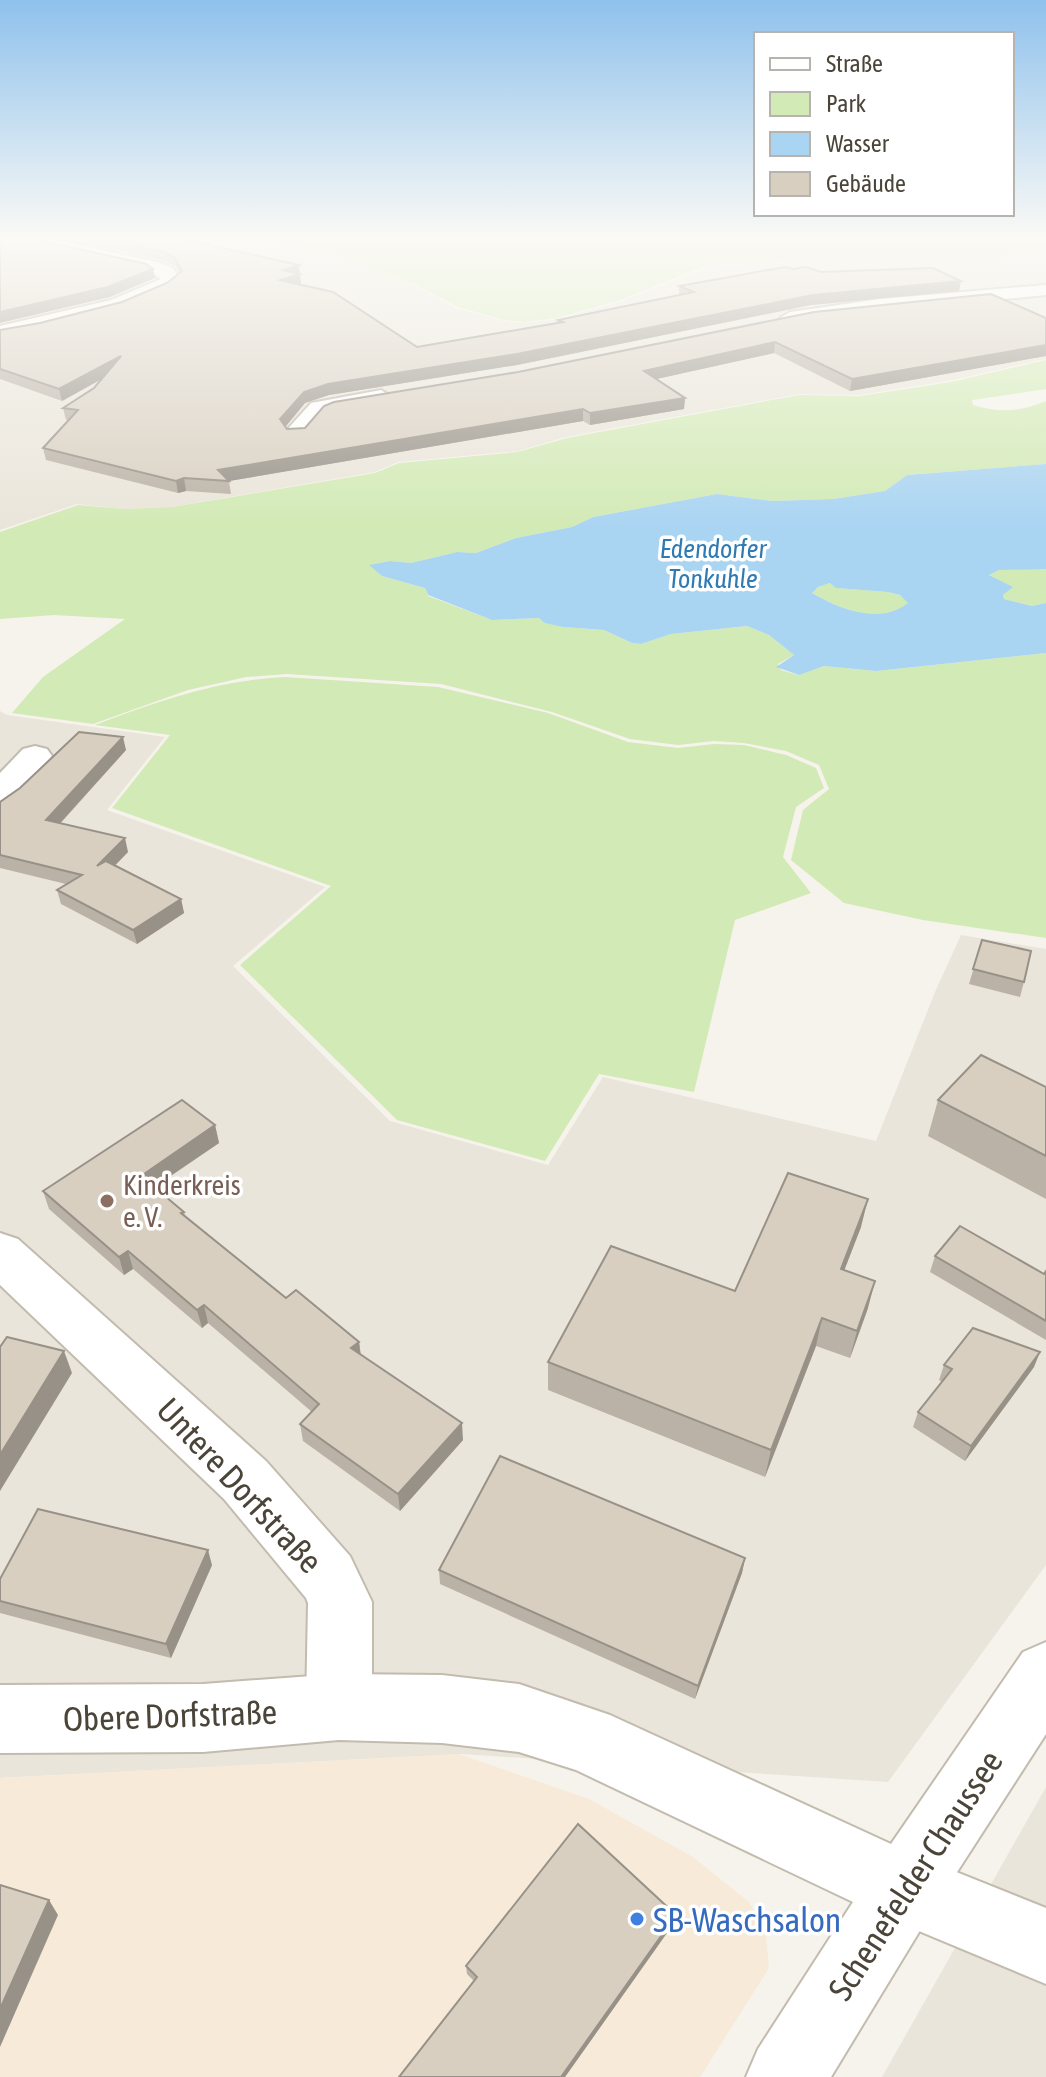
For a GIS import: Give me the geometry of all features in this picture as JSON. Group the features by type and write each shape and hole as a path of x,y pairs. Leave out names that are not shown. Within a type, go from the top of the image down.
{"street":[{"path":"296,433 319,408 408,393"},
{"path":"0,794 35,756"},
{"name":"Untere Dorfstraße","path":"0,1253 245,1480 328,1577 340,1602 339,1707"},
{"name":"Schenefelder Chaussee","path":"786,2077 904,1888 1046,1675"},
{"path":"339,1707 475,1712 519,1718 555,1729 636,1762 904,1888 1046,1946"},
{"name":"Obere Dorfstraße","path":"0,1719 203,1718 339,1707"}],"shaded area":[{"path":"0,336 1046,336 1046,359 948,381 860,395 799,394 566,437 518,451 398,462 375,472 171,507 123,509 77,504 0,530"},
{"path":"0,711 7,715 165,737 107,810 325,887 233,966 390,1121 548,1165 603,1077 876,1141 961,935 1046,949 1046,1565 888,1782 462,1754 0,1778"},
{"path":"459,1754 589,1799 693,1857 750,1903 766,1937 769,1968 700,2077 0,2077 0,1778"},
{"path":"1046,1787 1046,2077 882,2077"}],"green space":[{"path":"1046,360 1046,389 972,400 973,405 1001,410 1019,409 1046,401 1046,464 907,475 885,491 833,499 773,501 717,494 593,517 572,527 516,538 476,553 457,552 411,563 390,561 370,565 382,576 425,588 428,596 492,620 539,618 563,627 604,630 632,643 641,644 671,634 747,626 769,635 794,655 778,664 781,670 798,675 824,666 876,671 1046,653 1046,938 923,920 844,903 791,860 803,810 829,789 819,765 786,751 744,743 714,741 678,745 630,739 552,712 441,684 287,674 246,677 188,690 93,724 12,713 43,677 125,619 54,615 0,619 0,532 78,505 125,509 172,507 375,473 399,463 517,452 567,438 799,395 860,396 951,382"},
{"path":"1046,569 1046,603 1032,606 1004,599 1003,595 1012,587 989,575 999,570"},
{"path":"830,583 837,588 900,595 909,603 885,613 847,609 812,593"},
{"path":"285,677 438,687 548,713 628,742 678,748 744,745 786,755 816,768 824,788 796,807 783,857 811,893 735,920 694,1092 599,1074 545,1161 397,1120 240,965 331,886 112,808 170,735 95,725 188,693 236,682"}],"water":[{"name":"Edendorfer Tonkuhle","path":"1046,464 1046,569 999,570 989,575 1013,587 1003,595 1004,599 1032,606 1046,603 1046,653 876,671 824,666 799,675 776,667 794,655 769,635 747,626 671,634 641,644 632,643 604,630 563,627 545,623 539,618 492,620 428,595 425,588 382,576 369,565 390,561 411,563 457,552 476,553 516,538 572,527 593,517 717,494 773,501 833,499 885,491 907,475","holes":["830,583 836,588 888,592 900,595 908,603 897,610 872,614 847,609 812,593"]}],"building":[{"path":"0,336 400,336 417,347 482,336 608,336 517,354 328,384 304,392 280,419 287,429 305,428 324,406 334,402 518,372 696,336 1046,336 1046,345 852,379 775,342 644,371 685,398 590,413 583,409 218,470 229,481 184,478 176,481 43,448 78,410 63,408 94,388 121,356 59,389 0,369"},
{"path":"79,732 123,737 46,820 125,838 97,866 106,861 181,899 133,930 57,890 82,875 0,855 0,802 20,788"},
{"path":"982,940 1031,951 1024,982 973,969"},
{"path":"981,1055 1046,1087 1046,1156 938,1100"},
{"path":"182,1100 215,1125 141,1176 184,1212 181,1213 286,1298 296,1290 359,1342 351,1348 462,1423 398,1494 300,1424 319,1404 204,1305 197,1310 128,1251 119,1257 43,1191"},
{"path":"788,1173 868,1199 841,1269 875,1281 857,1331 822,1318 771,1450 548,1362 611,1246 735,1291"},
{"path":"960,1226 1044,1274 1046,1271 1046,1321 935,1256"},
{"path":"973,1328 1040,1352 971,1446 918,1412 952,1369 944,1365"},
{"path":"7,1337 64,1351 0,1455 0,1347"},
{"path":"500,1456 745,1558 698,1686 439,1570"},
{"path":"38,1509 208,1550 166,1644 0,1601 0,1579"},
{"path":"578,1824 676,1915 561,2077 399,2077 477,1977 466,1966"},
{"path":"0,1885 49,1900 0,2009"}],"place":[{"name":"Kinderkreis e. V.","path":"107,1201"},
{"name":"SB-Waschsalon","path":"637,1919"}]}
